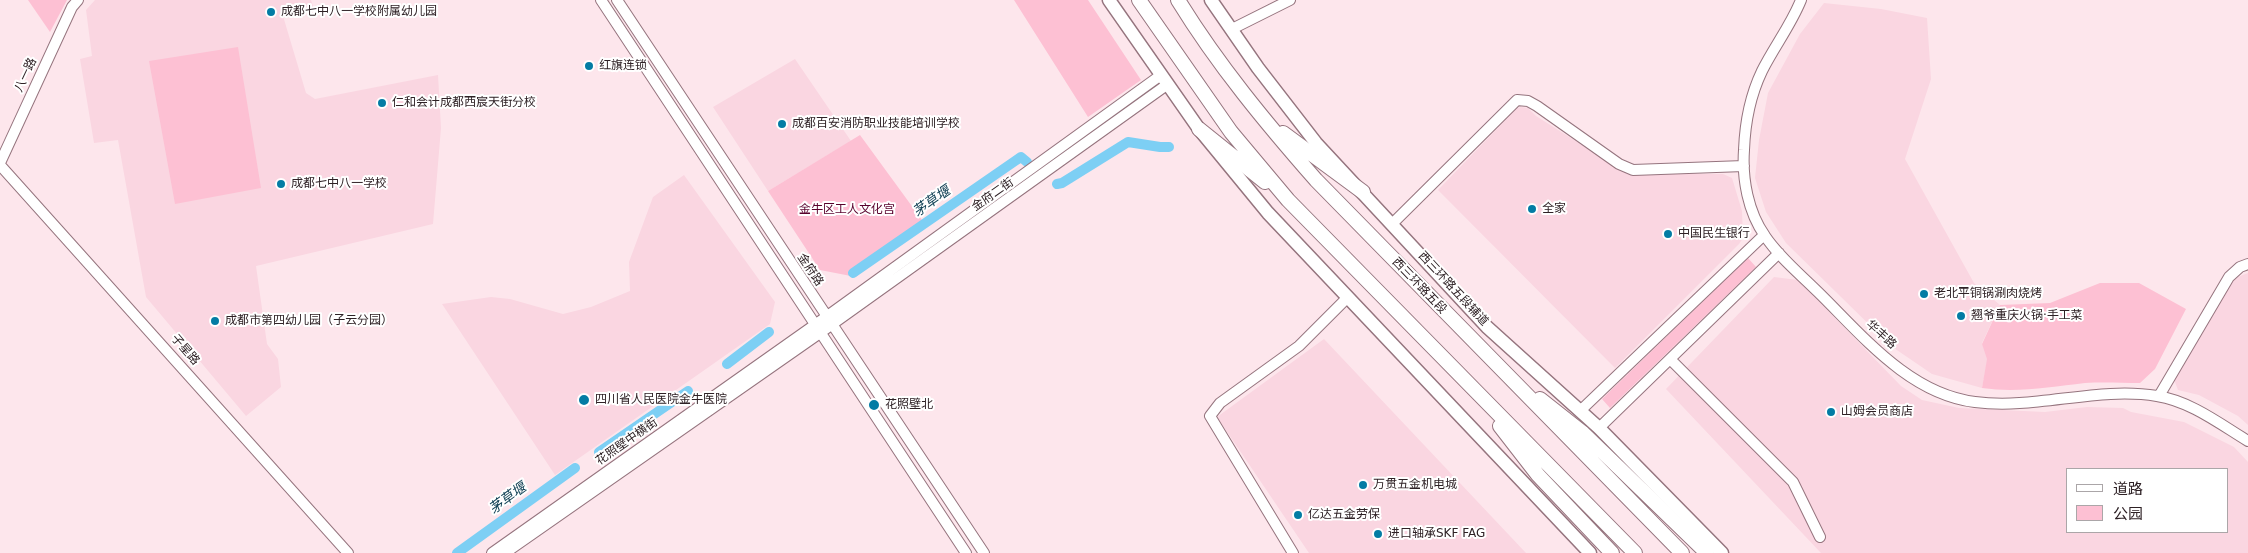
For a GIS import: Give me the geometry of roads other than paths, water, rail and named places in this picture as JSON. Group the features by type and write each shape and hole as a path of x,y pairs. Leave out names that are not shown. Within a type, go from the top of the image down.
{"highway":[{"path":"1139,0 1156,28 1231,132 1288,200 1635,553"},
{"name":"西三环路五段","path":"1178,0 1262,119 1316,180 1682,553"},
{"path":"1262,119 1363,192"},
{"path":"1199,129 1288,200"},
{"path":"1488,357 1583,433 1706,553"},
{"path":"1463,377 1538,475 1612,553"}],"main road":[{"path":"1109,0 1199,129 1268,212 1590,553"},
{"name":"西三环路五段辅道","path":"1211,0 1258,68 1316,143 1393,223 1487,326 1599,428 1722,553"}],"street":[{"name":"八一路","path":"0,164 72,7 78,0"},
{"path":"601,0 966,553"},
{"name":"金府路","path":"618,0 984,553"},
{"path":"1232,29 1290,0"},
{"name":"华丰路","path":"1801,0 1762,72 1748,108 1744,166 1745,183 1753,212 1764,235 1871,344 1907,374 1937,392 1973,402 2010,404 2131,393 2158,396 2183,404 2248,441"},
{"name":"金府二街","path":"829,321 1164,80"},
{"path":"1393,223 1518,100 1528,101 1537,106 1619,164 1633,170 1744,166"},
{"name":"子星路","path":"0,164 348,553"},
{"path":"1580,411 1764,235"},
{"path":"1599,428 1779,252"},
{"path":"2158,396 2229,277 2240,267 2248,264"},
{"path":"1293,553 1210,416 1220,403 1299,346 1348,297"},
{"name":"花照壁中横街","path":"505,553 829,321"},
{"name":"花照壁中横街","path":"492,553 818,329"},
{"path":"1670,358 1793,482 1820,537"}],"waterway":[{"name":"茅草堰","path":"1057,184 1062,183 1128,142 1169,147"},
{"name":"茅草堰","path":"853,273 1021,157 1027,162"},
{"name":"茅草堰","path":"727,364 769,332"},
{"name":"茅草堰","path":"599,452 688,391"},
{"name":"茅草堰","path":"457,553 575,468"}],"place":[{"name":"成都七中八一学校附属幼儿园","path":"271,12"},
{"name":"红旗连锁","path":"589,66"},
{"name":"仁和会计成都西宸天街分校","path":"382,103"},
{"name":"成都百安消防职业技能培训学校","path":"782,124"},
{"name":"成都七中八一学校","path":"281,184"},
{"name":"全家","path":"1532,209"},
{"name":"中国民生银行","path":"1668,234"},
{"name":"老北平铜锅涮肉烧烤","path":"1924,294"},
{"name":"翘爷重庆火锅·手工菜","path":"1961,316"},
{"name":"成都市第四幼儿园（子云分园）","path":"215,321"},
{"name":"四川省人民医院金牛医院","path":"584,400"},
{"name":"花照壁北","path":"874,405"},
{"name":"山姆会员商店","path":"1831,412"},
{"name":"万贯五金机电城","path":"1363,485"},
{"name":"亿达五金劳保","path":"1298,515"},
{"name":"进口轴承SKF FAG","path":"1378,534"}],"park label":[{"name":"金牛区工人文化宫","path":"847,210"}]}
